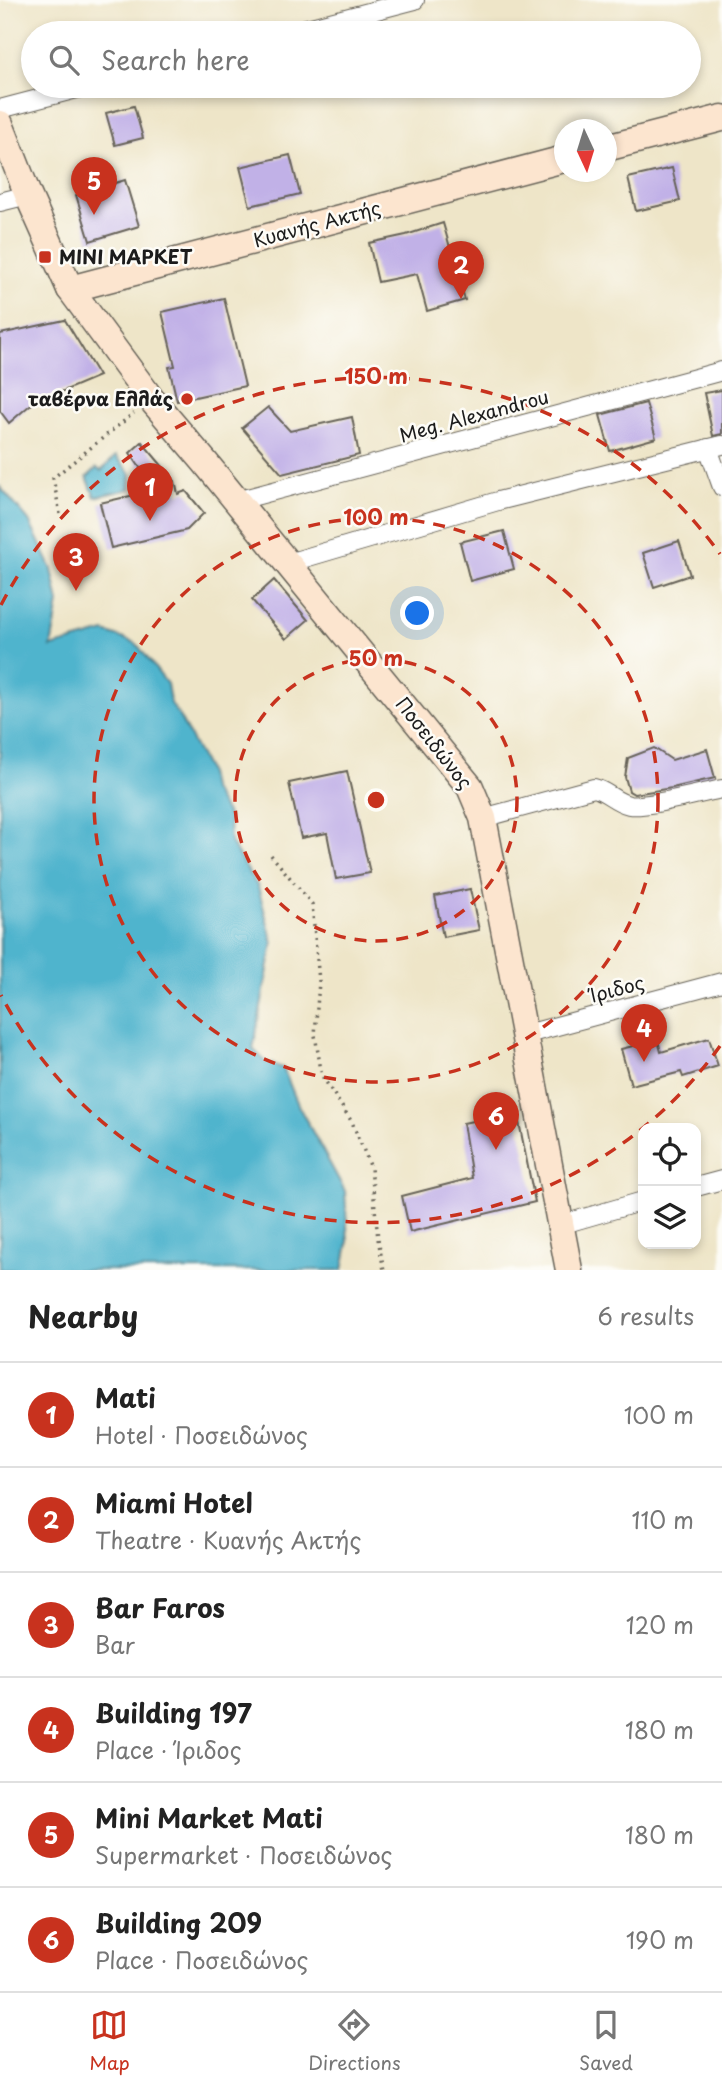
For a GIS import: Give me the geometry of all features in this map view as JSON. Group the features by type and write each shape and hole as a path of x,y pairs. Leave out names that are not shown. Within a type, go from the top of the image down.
{"street":[{"path":"334,21 415,0"},
{"path":"0,109 42,98"},
{"path":"617,145 722,118"},
{"name":"Ποσειδώνος","path":"0,124 70,289 150,400 288,563 470,786 482,818 569,1270"},
{"name":"Κυανής Ακτής","path":"70,289 554,162"},
{"path":"0,202 28,195"},
{"name":"Meg. Alexandrou","path":"236,501 722,371"},
{"path":"288,563 498,501 715,447 722,487"},
{"path":"482,818 593,788 619,802 638,806 722,789"},
{"name":"Ίριδος","path":"523,1035 722,982"},
{"path":"700,1186 722,1180"},
{"path":"560,1225 638,1202"}],"path":[{"path":"60,514 53,478 150,400"},
{"path":"271,855 312,904 319,981 315,1035 322,1076 352,1122 371,1168 384,1270"}],"water":[{"path":"116,456 131,474 130,489 95,497 87,477 97,468 101,471"},
{"path":"0,487 29,521 52,569 59,603 51,647 105,632 136,643 167,684 170,702 207,769 211,788 229,818 230,842 258,887 273,943 253,1049 266,1062 283,1068 299,1107 345,1191 348,1243 343,1270 0,1270"}],"building":[{"path":"134,106 143,138 115,145 106,113"},
{"path":"290,155 300,194 250,206 240,167"},
{"path":"672,168 680,201 636,211 628,178"},
{"path":"125,180 139,226 90,241 76,195"},
{"path":"443,223 465,300 427,311 417,274 378,282 369,243"},
{"path":"224,298 245,386 177,401 169,367 175,366 162,312"},
{"path":"65,320 99,376 30,405 9,423 0,411 0,334"},
{"path":"722,390 722,434 713,436 704,393"},
{"path":"646,403 656,438 610,451 600,415"},
{"path":"268,407 290,431 352,417 359,455 282,474 242,428"},
{"path":"142,442 175,481 178,494 186,491 204,513 187,530 111,548 100,503 139,494 139,485 145,475 130,453"},
{"path":"504,531 514,569 470,581 460,542"},
{"path":"679,541 690,575 654,587 643,553"},
{"path":"274,580 308,620 286,639 252,600"},
{"path":"654,748 672,760 707,749 715,778 634,794 629,791 625,777 628,758"},
{"path":"347,771 370,873 336,879 327,833 301,838 289,783"},
{"path":"470,889 479,930 443,937 435,896"},
{"path":"709,1038 718,1066 683,1077 681,1072 631,1085 621,1049 658,1040 661,1052"},
{"path":"517,1112 535,1202 410,1232 402,1196 472,1178 463,1123"}],"place":[{"name":"Mini Market Mati","path":"94,215"},
{"name":"ΜΙΝΙ ΜΑΡΚΕΤ","path":"45,257"},
{"name":"Miami Hotel","path":"461,299"},
{"name":"ταβέρνα Ελλάς","path":"187,399"},
{"name":"Mati","path":"150,521"},
{"name":"Bar Faros","path":"76,591"},
{"name":"Building 197","path":"644,1062"},
{"name":"Building 209","path":"496,1150"}]}
